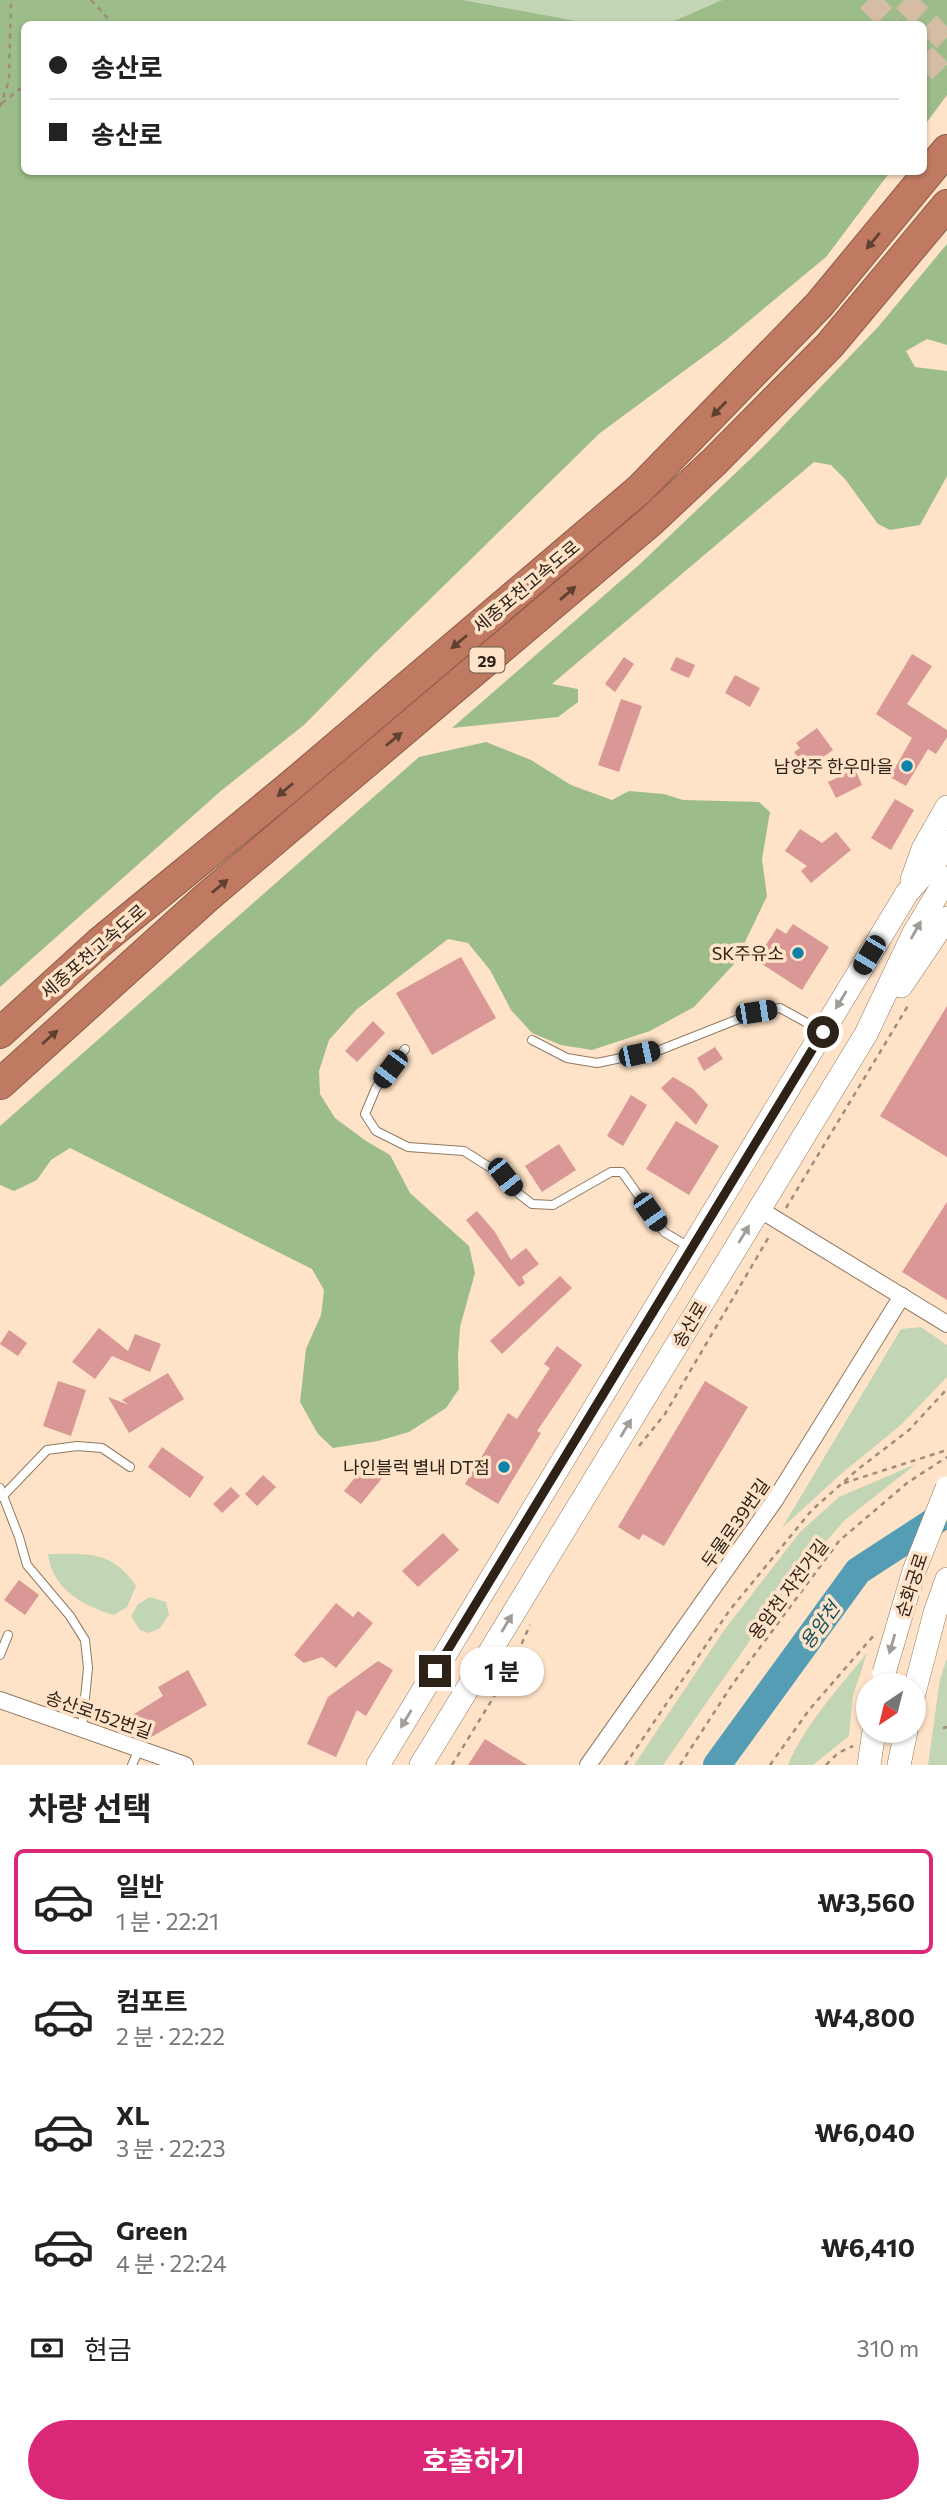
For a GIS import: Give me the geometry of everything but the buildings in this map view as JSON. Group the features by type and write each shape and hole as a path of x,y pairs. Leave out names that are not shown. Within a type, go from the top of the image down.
{"highway":[{"name":"세종포천고속도로","path":"0,1033 99,943 286,789 639,489 819,305 947,150"},
{"name":"세종포천고속도로","path":"0,1084 206,898 548,610 660,512 830,345 946,206"}],"street":[{"path":"907,893 923,849 947,807"},
{"name":"송산로","path":"378,1765 907,893 937,859 947,842"},
{"name":"송산로","path":"421,1765 769,1215 866,1034 914,933 947,878"},
{"path":"866,1034 947,918"},
{"path":"769,1215 947,1324"},
{"name":"두물로39번길","path":"588,1765 775,1500 902,1296"},
{"name":"순화궁로","path":"885,1673 914,1571 947,1488"},
{"name":"순화궁로","path":"919,1673 934,1613 947,1579"},
{"name":"송산로152번길","path":"0,1700 185,1765"},
{"path":"869,1765 873,1743"},
{"path":"899,1765 904,1743"}],"lane":[{"path":"531,1040 567,1058 597,1063 660,1050 756,1012 780,1008 823,1032"},
{"path":"405,1049 376,1088 365,1114 376,1131 408,1147 464,1151 505,1177 519,1194 532,1204 553,1205 611,1172 622,1172 664,1232 691,1249"},
{"path":"82,1728 88,1668 85,1640 70,1616 27,1565 19,1537 1,1495 47,1450 76,1446 102,1448 130,1467"},
{"path":"0,1655 8,1635"},
{"path":"132,1765 139,1749"}],"path":[{"path":"1,105 9,80 11,0"},
{"path":"91,0 107,17 102,21"},
{"path":"1,105 21,88"},
{"path":"636,1450 665,1414 769,1215 912,1000"},
{"path":"625,1765 729,1611 812,1510 909,1430 947,1389"},
{"path":"841,1484 947,1450"},
{"name":"용암천 자전거길","path":"680,1765 732,1685 839,1541 907,1483 947,1457"},
{"path":"452,1765 509,1672 536,1615"},
{"path":"772,1765 809,1710 876,1633"},
{"path":"826,1765 838,1753 858,1743"}],"green space":[{"path":"0,0 463,0 577,21 21,21 21,175 888,175 826,257 726,340 600,433 304,725 222,790 0,987"},
{"path":"463,0 722,0 674,21 577,21"},
{"path":"722,0 947,0 947,95 927,122 927,21 674,21"},
{"path":"947,244 947,345 927,339 906,351 915,367 947,371 947,476 920,525 890,530 878,524 845,479 831,465 814,462 552,684 578,689 578,702 558,717 452,728 640,564 765,445 878,327"},
{"path":"486,742 531,760 571,785 612,800 629,791 664,794 683,800 759,802 770,812 762,859 767,896 735,963 694,1007 650,1031 592,1050 561,1045 532,1033 511,1010 490,970 468,943 448,939 356,1010 329,1040 319,1071 320,1094 335,1118 390,1155 410,1193 469,1246 475,1273 460,1327 459,1389 446,1408 409,1432 378,1441 333,1448 318,1434 300,1402 306,1349 321,1315 324,1290 312,1269 70,1148 51,1160 37,1180 14,1191 0,1185 0,1126 419,757"},
{"path":"921,1327 947,1345 947,1377 902,1424 841,1474 782,1528 901,1329"},
{"path":"916,1464 845,1520 793,1579 663,1765 634,1765 725,1629 801,1531 839,1497"},
{"path":"48,1554 98,1556 118,1566 136,1586 127,1607 114,1615 81,1601 62,1586"},
{"path":"150,1597 166,1602 169,1615 160,1628 149,1633 140,1630 131,1616 138,1604"},
{"path":"867,1653 860,1673 856,1673 849,1736 813,1765 788,1765 804,1735"},
{"path":"947,1658 947,1765 928,1765 940,1679"}],"waterway":[{"name":"용암천","path":"717,1765 858,1571 947,1513"}],"tunnel":[{"path":"868,0 890,21"},
{"path":"904,0 926,21"},
{"path":"927,22 947,42"},
{"path":"927,58 947,78"}],"place":[{"name":"남양주 한우마을","path":"907,766"},
{"name":"SK주유소","path":"798,953"},
{"name":"나인블럭 별내 DT점","path":"504,1467"}],"route":[{"path":"435,1671 823,1032"}]}
